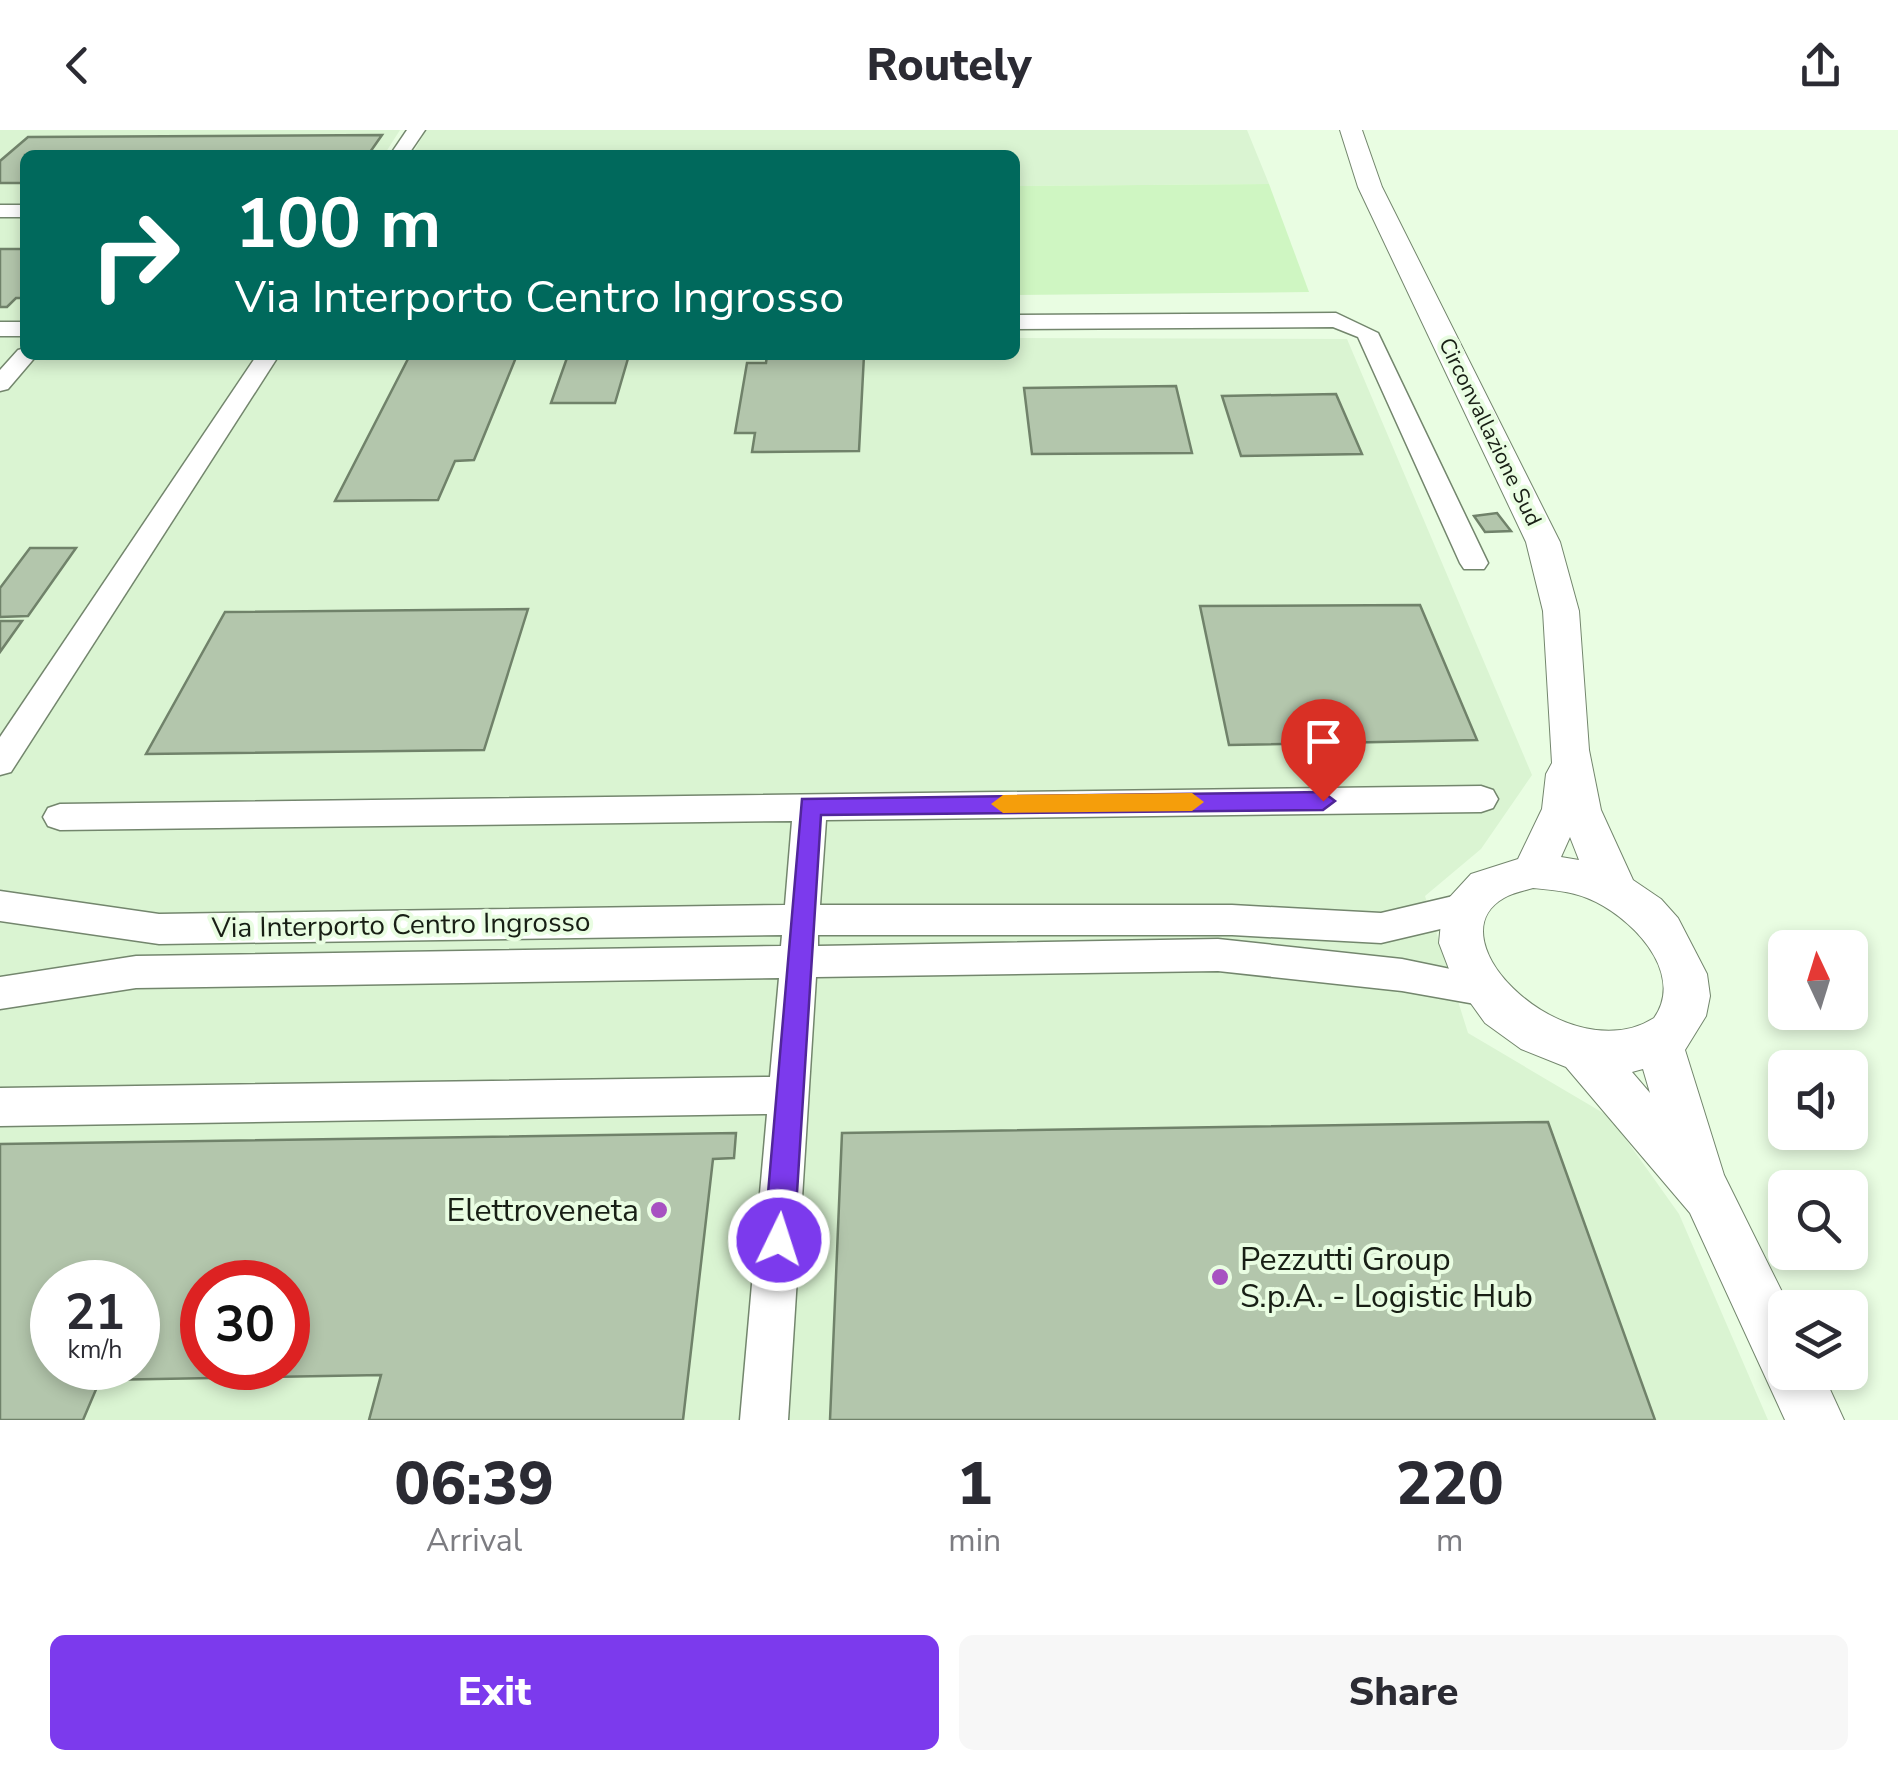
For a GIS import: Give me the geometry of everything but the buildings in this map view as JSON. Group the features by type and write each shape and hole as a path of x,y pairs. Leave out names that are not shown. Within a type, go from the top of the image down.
{"main road":[{"name":"Circonvallazione Sud","path":"1352,130 1370,187 1543,542 1561,610 1569,750"},
{"path":"1533,871 1562,809 1569,750"},
{"path":"1569,750 1589,834 1617,892"},
{"path":"1533,871 1575,876 1617,892 1665,932 1680,956 1688,982 1687,1006 1676,1026 1658,1043 1637,1052 1612,1055 1583,1052 1525,1029 1481,989 1462,946 1460,926 1466,908 1491,882 1533,871"},
{"path":"1658,1043 1708,1195 1768,1321"},
{"path":"1583,1052 1708,1195"},
{"path":"1801,1390 1815,1420"}],"street":[{"path":"1020,322 1336,320 1366,334 1474,563"},
{"path":"0,384 22,360"},
{"path":"0,763 265,360"},
{"path":"60,817 1481,799"},
{"path":"764,1420 810,806"},
{"name":"Via Interporto Centro Ingrosso","path":"0,906 159,928 803,920 1232,920 1381,928 1466,908"},
{"name":"Via Interporto Centro Ingrosso","path":"0,993 136,972 1218,955 1402,975 1481,989"},
{"path":"0,1107 790,1095"}],"shaded area":[{"path":"0,130 400,130 387,150 20,150 20,360 1020,360 1020,338 1347,339 1532,775 1481,849 1425,896 1468,1033 1610,1117 1679,1214 1768,1420 0,1420"},
{"path":"426,130 1247,130 1269,184 1020,186 1020,150 415,150"},
{"path":"1269,184 1309,292 1020,295 1020,186"}],"slow traffic":[{"path":"1003,804 1192,802"}],"place":[{"name":"Elettroveneta","path":"659,1210"},
{"name":"Pezzutti Group S.p.A. - Logistic Hub","path":"1220,1277"}],"route":[{"path":"779,1240 810,806 1323,801"}]}
